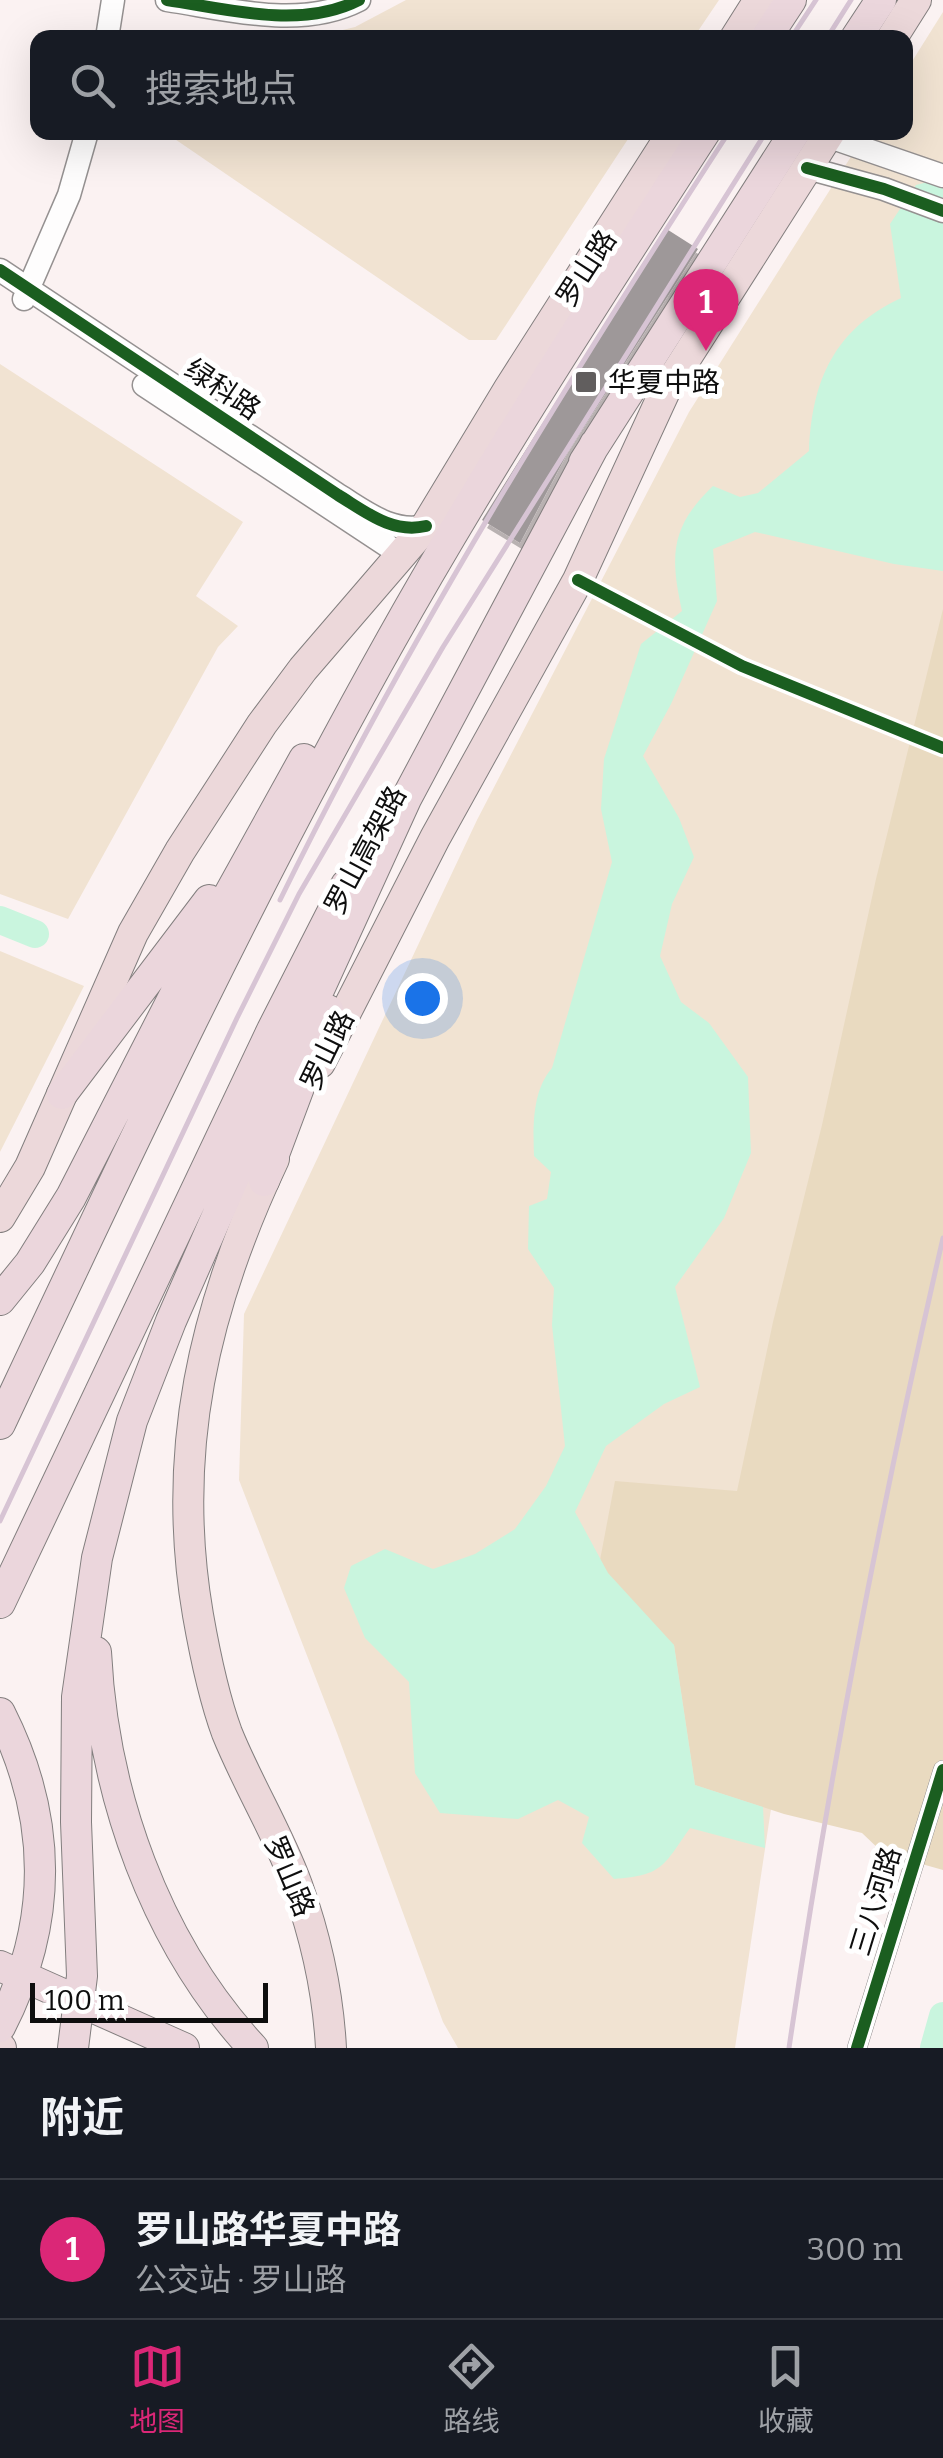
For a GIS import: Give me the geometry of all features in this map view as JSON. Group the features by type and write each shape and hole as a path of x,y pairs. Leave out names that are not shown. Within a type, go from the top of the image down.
{"highway":[{"path":"771,30 791,0"},
{"path":"861,30 881,0"},
{"path":"0,1300 30,1264 71,1197 191,962 337,699 700,140"},
{"name":"罗山高架路","path":"0,1603 272,1030 458,676 595,444 790,140"},
{"path":"3,1418 204,997 326,758 392,638 532,403"},
{"path":"73,2048 82,1976 76,1822 78,1696 88,1610 111,1495 132,1421 242,1159 406,799 595,444"},
{"path":"62,1094 246,851 290,782"},
{"path":"264,1180 406,799"},
{"path":"111,1495 101,1560 96,1656 117,1794 170,1926 220,2007 253,2048"},
{"path":"0,1714 25,1770 41,1860 29,1961 0,2027"},
{"path":"0,1966 184,2048"}],"main road":[{"path":"739,30 759,0"},
{"path":"897,30 916,0"},
{"name":"罗山路","path":"0,1217 30,1167 133,933 199,822 302,668 426,526 668,140"},
{"name":"罗山路","path":"331,2048 323,1975 312,1930 296,1881 246,1780 225,1727 206,1661 188,1522 192,1418 204,1347 220,1291 264,1180 398,907 578,580 665,391 825,140"}],"street":[{"path":"108,30 113,0"},
{"path":"166,0 282,16 340,10 359,0"},
{"path":"26,296 69,195 85,140"},
{"path":"845,140 943,176"},
{"path":"807,168 943,210"},
{"name":"绿科路","path":"0,270 26,296 403,556"},
{"name":"绿科路","path":"0,288 26,296 390,525 409,530 426,526"},
{"name":"三八河路","path":"857,2048 943,1770"}],"shaded area":[{"path":"406,0 719,0 699,30 343,30"},
{"path":"943,12 943,915 793,1663 735,2048 458,2048 443,2022 239,1480 244,1314 477,820 689,412 862,140 913,140 913,60"},
{"path":"176,140 627,140 496,340 469,340"},
{"path":"943,178 943,571 894,564 755,532 713,549 717,601 643,756 679,818 694,857 672,904 660,956 681,1002 709,1023 748,1077 751,1153 724,1218 675,1287 700,1387 664,1404 606,1446 575,1512 608,1573 674,1645 695,1785 763,1807 765,1848 690,1828 661,1866 643,1875 614,1879 582,1843 589,1817 558,1800 518,1819 440,1813 415,1773 409,1682 365,1638 344,1588 351,1566 385,1549 433,1569 475,1554 515,1529 546,1486 565,1446 552,1325 554,1288 528,1249 529,1206 547,1199 551,1172 534,1156 537,1098 552,1068 612,862 601,809 604,759 641,644 682,611 675,558 688,515 713,486 740,497 758,493 809,451 815,401 831,359 859,325 901,298 890,224 916,185"},
{"path":"0,364 243,522 196,596 238,626 218,647 68,919 0,894"},
{"path":"943,609 943,1870 883,1853 862,1833 784,1814 695,1785 674,1645 593,1597 615,1481 737,1491 876,879"},
{"path":"0,951 84,986 0,1152"}],"building":[{"name":"华夏中路","path":"665,228 698,249 568,452 520,543 482,520"}],"waterway":[{"path":"0,920 35,934"},
{"path":"934,2048 943,2016"}],"railway":[{"path":"796,30 816,0"},
{"path":"832,30 851,0"},
{"path":"280,900 382,703 493,510 724,140"},
{"path":"0,1521 299,894 443,647 761,140"},
{"path":"789,2048 858,1641 943,1238"}],"cycle path":[{"path":"167,0 289,16 337,9 359,0"},
{"path":"807,168 884,189 943,211"},
{"path":"0,270 359,508 402,527 426,526"},
{"path":"578,580 742,666 943,748"},
{"path":"857,2048 943,1770"}],"place":[{"name":"罗山路华夏中路","path":"706,351"},
{"name":"华夏中路","path":"586,382"}]}
